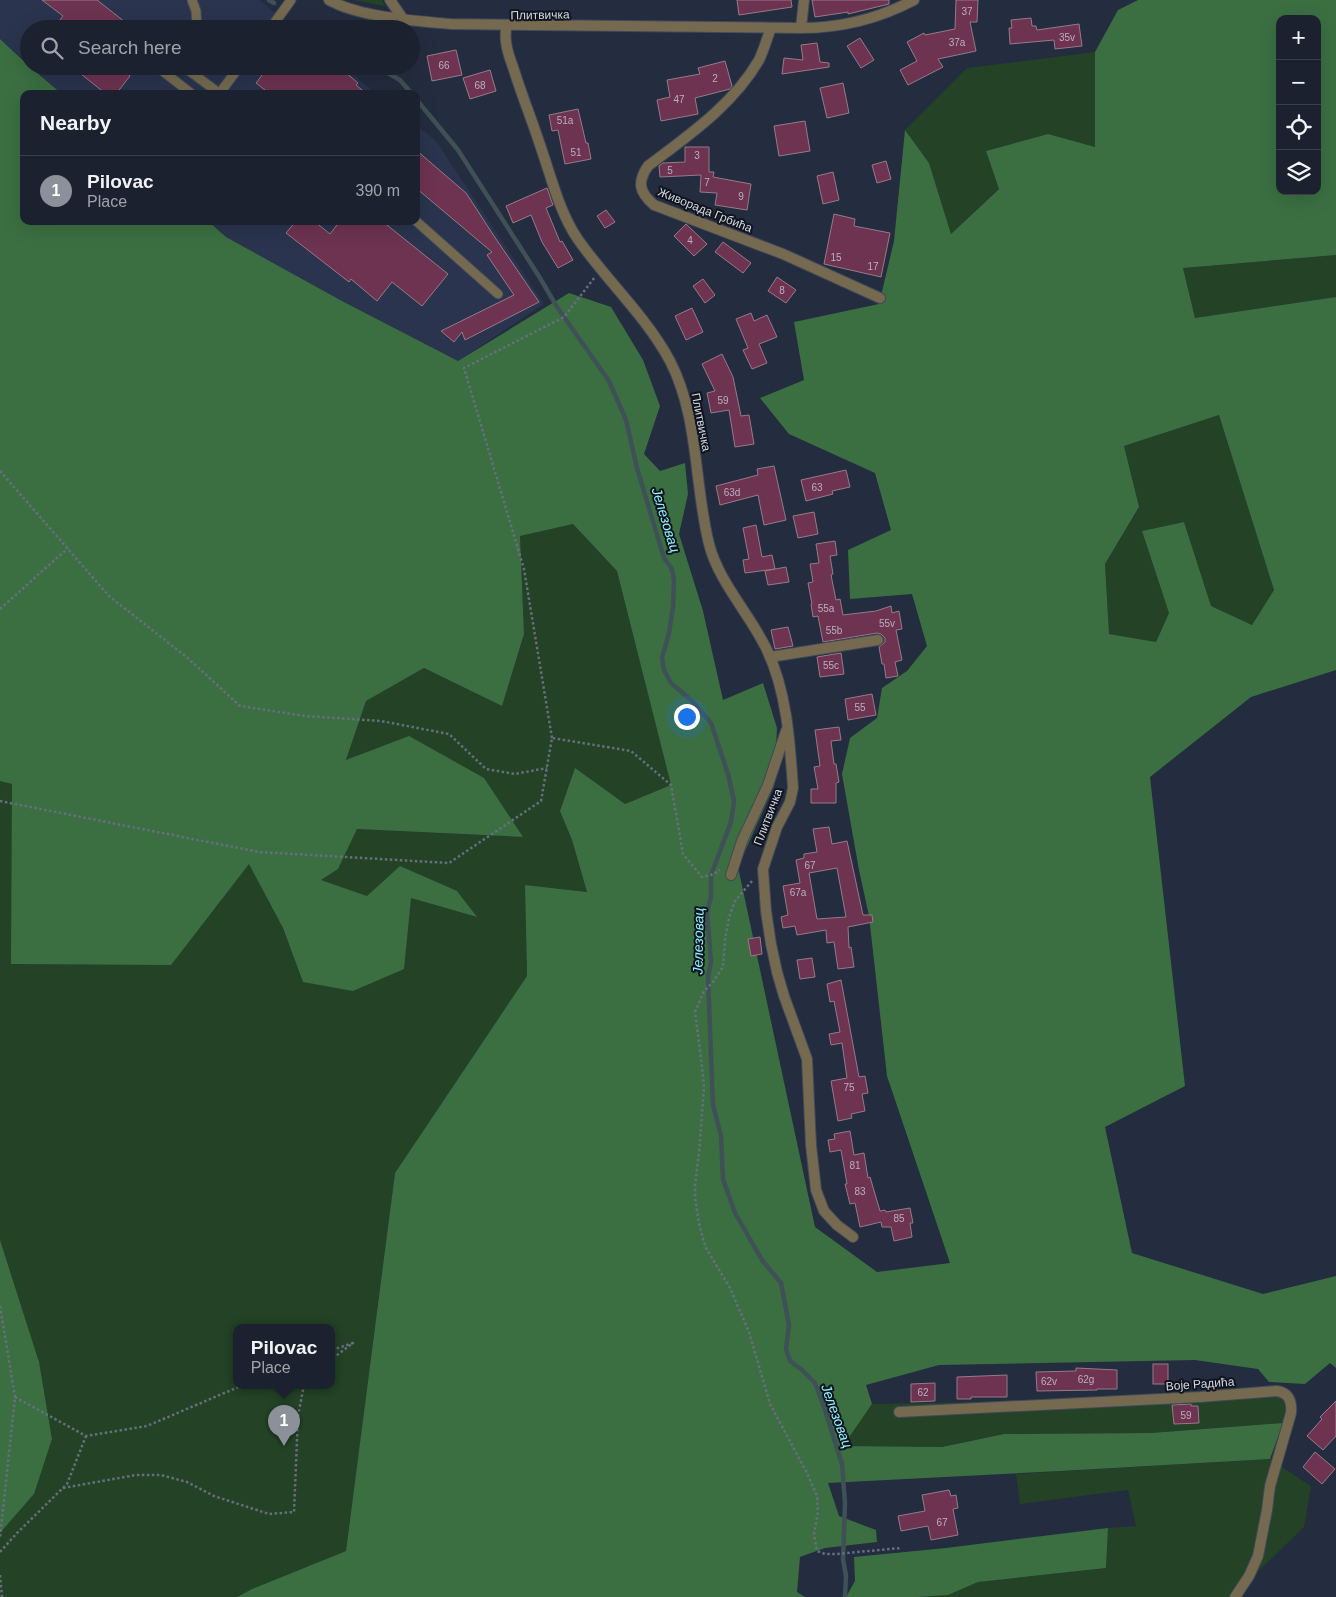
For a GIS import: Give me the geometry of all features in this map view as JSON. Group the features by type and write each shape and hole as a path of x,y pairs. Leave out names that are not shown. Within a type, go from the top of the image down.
{"street":[{"path":"328,0 358,11 403,20"},
{"path":"390,0 403,20"},
{"path":"801,28 804,0"},
{"name":"Плитвичка","path":"853,1237 837,1225 824,1211 816,1190 811,1145 807,1059 792,1021 777,972 766,911 763,870 772,842 790,802 793,788 782,691 770,656 755,628 720,573 714,559 702,508 686,406 678,378 669,360 637,312 576,236 563,210 508,51 506,26 801,28 831,26 860,21 886,14 914,0"},
{"path":"420,21 506,26"},
{"name":"Живорада Грбића","path":"771,28 760,58 741,87 721,108 648,166 642,175 641,181 644,196 654,205 783,254 880,298"},
{"path":"770,656 878,640"},
{"path":"730,875 754,812 768,785 787,728"},
{"name":"Воје Радића","path":"899,1412 1284,1392 1292,1405 1291,1413 1272,1478 1258,1556 1249,1576 1235,1597"}],"lane":[{"path":"192,0 196,20"},
{"path":"277,20 291,0"},
{"path":"168,75 187,90"},
{"path":"194,75 214,90"},
{"path":"222,90 233,75"},
{"path":"420,225 498,294"}],"path":[{"path":"0,801 259,852 449,863 542,801 552,738 524,568 464,368 564,318 601,269"},
{"path":"0,471 109,596 189,659 240,706 305,716 381,721 449,734 486,769 515,774 547,768"},
{"path":"0,609 68,548"},
{"path":"552,738 631,751 671,785 683,854 702,877 711,875 735,862"},
{"path":"763,870 735,900 725,939 723,967 704,991 695,1012 704,1088 700,1153 694,1185 699,1223 706,1248 730,1288 749,1332 770,1404 807,1473 817,1496 818,1512 814,1534 817,1552 836,1554 901,1548"},
{"path":"0,1306 15,1397 0,1538"},
{"path":"335,1349 353,1342 335,1357"},
{"path":"15,1397 86,1436 147,1426 234,1389"},
{"path":"63,1488 136,1475 161,1475 187,1482 214,1496 269,1514 294,1512 298,1416 303,1389"},
{"path":"0,1552 67,1484 86,1436"},
{"path":"0,1575 2,1597"}],"shaded area":[{"path":"0,0 259,0 284,20 20,20 20,57 0,39"},
{"path":"40,75 353,75 372,90 57,90"},
{"path":"420,128 436,141 544,304 458,361 342,301 226,237 212,225 420,225"}],"green space":[{"path":"353,0 382,0 385,6"},
{"path":"1138,0 1336,0 1336,255 1183,268 1195,318 1336,297 1336,670 1251,697 1150,777 1185,1086 1105,1127 1132,1253 1263,1294 1336,1276 1336,1368 1330,1363 1305,1384 1269,1382 1258,1369 1195,1360 939,1365 866,1385 872,1404 843,1446 942,1447 1004,1434 1151,1433 1283,1423 1270,1459 828,1483 839,1516 876,1530 877,1542 825,1548 800,1557 797,1592 805,1597 237,1597 252,1589 346,1551 395,1173 527,976 525,885 587,892 572,840 560,811 575,768 625,804 671,785 617,571 573,524 520,536 524,634 502,706 424,668 366,701 346,760 409,736 484,778 523,837 357,829 338,869 321,880 367,896 400,866 457,891 477,917 411,898 404,969 353,991 303,982 283,928 249,864 171,965 11,964 12,784 0,781 0,39 20,58 20,75 40,75 57,90 20,90 20,225 212,225 226,237 342,301 458,361 569,293 611,307 643,360 660,406 644,454 660,471 685,463 688,494 679,534 703,611 723,700 763,683 777,728 774,786 738,867 815,1227 877,1272 950,1263 887,1076 869,916 842,774 850,738 877,718 882,688 907,671 927,646 912,594 850,599 848,550 891,530 875,473 789,434 760,398 804,380 794,322 879,304 894,241 905,130 929,163 951,234 999,189 986,151 1048,134 1095,147 1095,52 1118,10","holes":["1219,415 1274,590 1252,625 1211,606 1184,522 1142,531 1169,613 1156,642 1109,634 1105,564 1139,507 1124,446"]},
{"path":"1095,52 1095,147 1048,134 986,151 999,188 951,234 929,163 905,130 967,68"},
{"path":"1336,255 1336,297 1195,318 1183,268"},
{"path":"1219,415 1274,590 1252,625 1211,606 1184,522 1142,531 1169,613 1156,642 1109,634 1105,564 1139,508 1124,446"},
{"path":"0,487 249,864 283,928 303,982 411,898 476,917 457,891 367,896 321,880 338,869 357,829 522,837 346,761 366,701 424,668 502,706 524,634 520,536 573,524 617,571 671,785 625,804 575,769 560,811 572,840 587,892 525,885 527,976 395,1173 346,1551 252,1589 237,1597 0,1597 0,1533 34,1494 52,1439 39,1362 0,1240"},
{"path":"0,1240 39,1362 52,1439 34,1494 0,1533"},
{"path":"1280,1396 1290,1406 1283,1423 1151,1433 1004,1434 942,1447 842,1446 872,1404"},
{"path":"1270,1459 1311,1486 1304,1527 1232,1597 917,1597 948,1595 978,1582 1106,1568 1108,1528 1136,1526 1128,1490 1020,1504 1016,1474"},
{"path":"1108,1528 1106,1568 978,1582 948,1595 846,1597 855,1581 854,1557"}],"building":[{"path":"42,0 97,0 123,20 60,20 63,16"},
{"path":"737,0 791,0 792,7 739,15"},
{"path":"812,0 889,0 889,4 848,14 848,12 815,17"},
{"path":"956,0 978,0 977,22 970,22 976,51 938,59 943,67 908,85 900,70 917,61 907,42 924,33 925,35 955,29"},
{"path":"1031,18 1032,26 1036,26 1037,30 1079,24 1082,46 1055,49 1054,40 1010,44 1009,28 1012,28 1011,20"},
{"path":"860,38 874,60 861,68 847,46"},
{"path":"817,43 820,62 829,63 829,67 782,74 784,58 803,60 801,45"},
{"path":"456,50 462,75 432,81 427,56"},
{"path":"725,61 732,86 730,89 695,98 698,114 661,121 657,100 670,97 667,80 700,74 698,68"},
{"path":"490,70 496,91 470,99 463,78"},
{"path":"82,75 130,76 119,90 101,90"},
{"path":"262,75 349,75 358,83 356,85 362,90 265,90 256,83"},
{"path":"843,83 849,113 827,118 820,88"},
{"path":"578,109 591,159 565,164 558,130 552,131 549,115"},
{"path":"805,121 810,151 779,156 774,126"},
{"path":"685,147 709,147 709,172 714,172 713,177 751,184 747,210 715,205 717,193 700,192 701,175 660,177 659,166 663,163 685,162"},
{"path":"420,153 466,193 539,302 465,340 462,332 454,342 441,331 514,295 487,255 492,252 420,191"},
{"path":"886,161 891,179 877,183 872,165"},
{"path":"833,172 839,200 823,204 817,176"},
{"path":"547,188 553,205 546,208 560,242 562,241 573,260 558,268 542,242 531,215 513,223 506,206"},
{"path":"606,210 615,222 605,228 597,216"},
{"path":"834,214 855,219 854,226 890,233 881,277 824,264"},
{"path":"686,224 707,244 694,256 674,236"},
{"path":"293,225 319,225 330,234 337,225 387,225 448,274 422,306 392,282 377,301 351,279 349,282 286,233"},
{"path":"723,242 751,263 743,273 715,252"},
{"path":"777,277 796,290 786,303 768,291"},
{"path":"703,279 715,295 705,303 693,286"},
{"path":"692,308 703,332 686,340 675,316"},
{"path":"751,313 754,321 767,315 777,337 759,344 767,363 752,369 743,350 748,348 736,319"},
{"path":"722,354 733,377 741,416 749,415 754,444 735,447 729,410 711,413 707,393 715,391 702,364"},
{"path":"774,466 786,520 764,525 758,495 720,505 716,486 758,475 757,469"},
{"path":"846,470 850,487 832,491 833,494 806,501 801,480"},
{"path":"814,512 818,534 798,538 793,516"},
{"path":"756,525 762,557 772,555 775,569 745,573 743,560 749,559 743,528"},
{"path":"835,541 837,555 830,556 833,574 831,575 836,600 840,599 843,615 876,611 891,606 892,613 899,611 902,629 896,630 902,660 895,662 898,676 886,678 879,647 885,642 885,638 881,634 877,633 823,642 818,616 813,617 808,583 813,582 810,564 819,563 816,544"},
{"path":"786,567 789,582 768,585 765,571"},
{"path":"788,627 793,646 775,649 771,630"},
{"path":"841,653 844,674 820,677 817,657"},
{"path":"872,694 876,715 848,720 845,699"},
{"path":"839,727 841,740 831,741 839,782 836,783 836,803 811,803 811,789 818,789 814,767 820,766 815,730"},
{"path":"829,827 832,844 847,841 863,915 872,915 873,922 848,927 849,948 851,947 854,967 838,969 834,942 827,943 826,930 797,935 795,926 783,928 781,917 788,915 783,886 800,883 796,860 804,858 804,854 817,852 813,829","holes":["837,868 846,917 817,919 809,873"]},
{"path":"760,937 762,954 751,956 748,939"},
{"path":"812,958 815,977 800,979 797,960"},
{"path":"841,980 859,1077 865,1076 868,1093 862,1094 865,1111 851,1114 852,1118 838,1121 831,1081 847,1078 842,1043 831,1045 829,1034 840,1032 834,1001 830,1002 827,984"},
{"path":"850,1131 854,1155 864,1153 868,1178 870,1177 880,1211 885,1210 886,1212 910,1208 913,1223 910,1223 912,1237 894,1241 891,1227 882,1227 881,1222 860,1227 855,1203 850,1204 845,1184 847,1184 841,1150 830,1152 828,1140 835,1139 834,1134"},
{"path":"1153,1364 1168,1364 1168,1384 1153,1384"},
{"path":"1076,1368 1117,1370 1117,1389 1037,1391 1036,1372 1076,1371"},
{"path":"1007,1375 1007,1397 957,1399 957,1377"},
{"path":"935,1383 935,1401 911,1402 911,1384"},
{"path":"1336,1401 1336,1436 1323,1450 1307,1436 1322,1419 1320,1417"},
{"path":"1191,1404 1191,1406 1198,1406 1199,1423 1174,1424 1172,1405"},
{"path":"1315,1452 1335,1469 1322,1484 1303,1467"},
{"path":"949,1490 951,1496 956,1495 958,1508 953,1509 958,1535 931,1540 928,1526 901,1531 898,1516 925,1511 922,1495"}],"waterway":[{"path":"269,0 274,3"},
{"path":"391,75 400,80 409,90"},
{"name":"Јелезовац","path":"420,104 458,150 557,307 609,381 626,420 637,468 664,558 672,569 674,580 673,607 669,633 662,658 664,670 671,683 691,700 711,723 728,774 734,801 731,822 711,875 711,897 707,912 711,962 708,976 713,1105 721,1136 723,1179 735,1213 762,1260 781,1283 789,1325 786,1349 790,1361 815,1383 842,1464 845,1503 843,1559 846,1576 845,1597"}],"place":[{"name":"Pilovac","path":"284,1446"}]}
